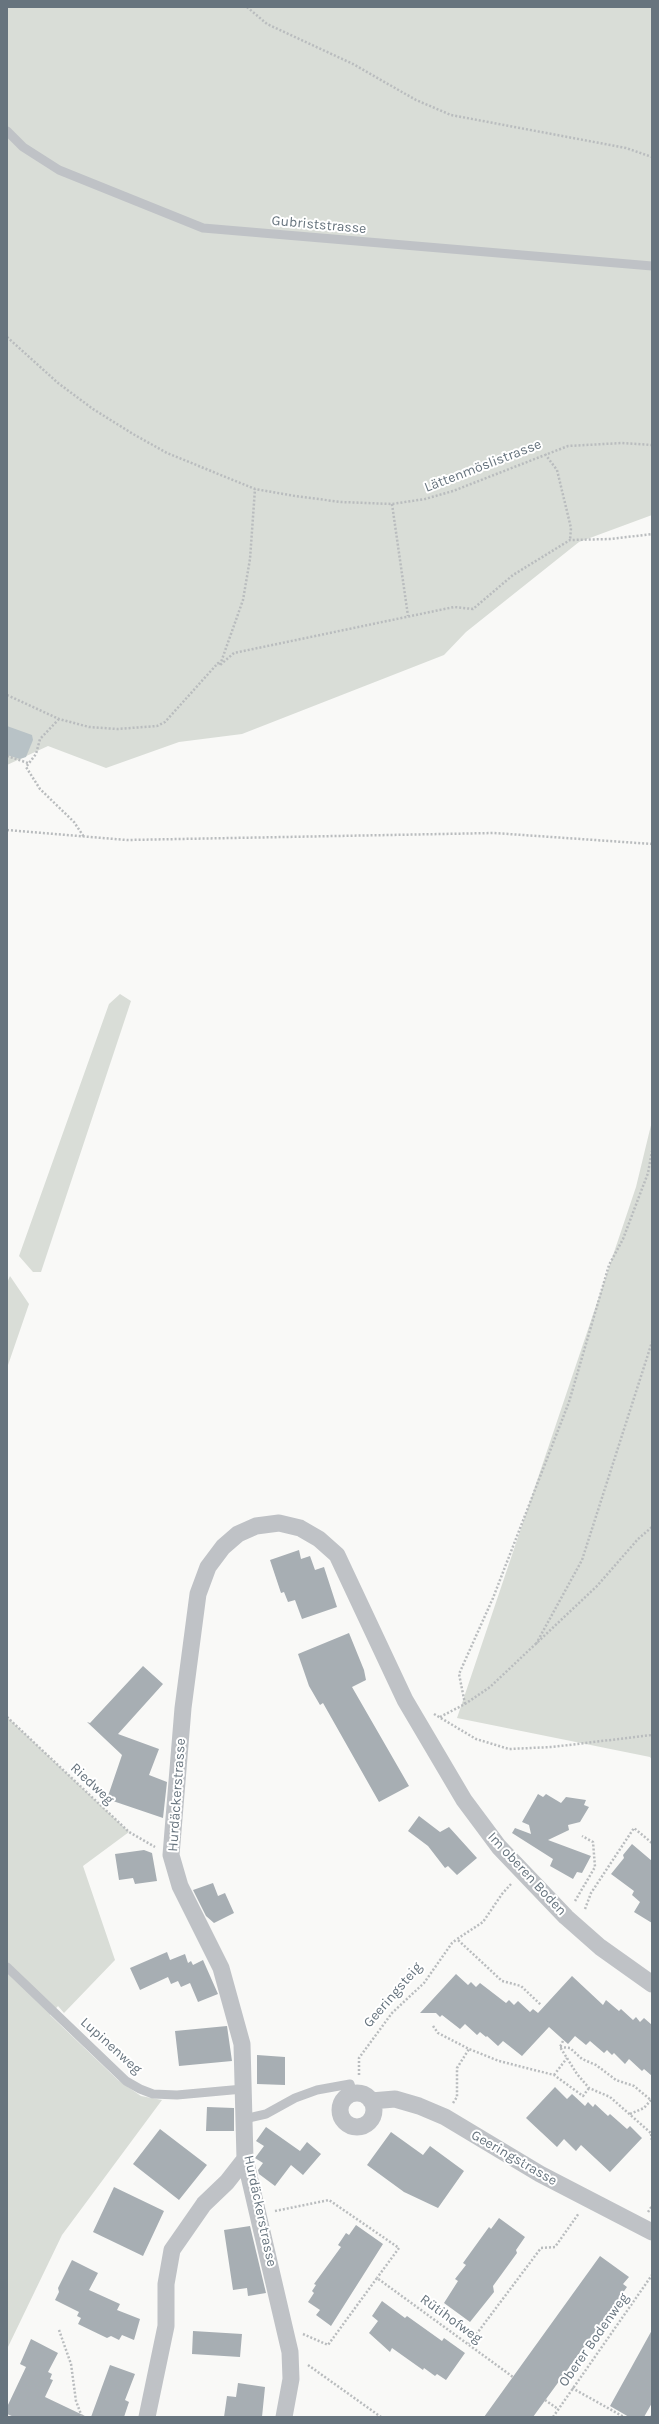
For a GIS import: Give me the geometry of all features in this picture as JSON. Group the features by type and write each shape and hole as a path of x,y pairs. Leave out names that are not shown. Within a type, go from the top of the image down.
{"street":[{"name":"Hurdäckerstrasse","path":"284,2417 291,2379 290,2352 286,2326 245,2159 242,2044 230,1997 211,1944 180,1886 172,1855 183,1708 198,1594 208,1567 223,1547 238,1534 256,1526 278,1523 300,1528 319,1538 337,1555 405,1700"},
{"name":"Im oberen Boden","path":"405,1700 464,1800 499,1847 582,1931 600,1947 652,1984"},
{"name":"Geeringstrasse","path":"351,2089 363,2094 371,2101 395,2099 419,2106 445,2117 540,2174 652,2232"},
{"path":"351,2089 342,2102 340,2109 341,2115 351,2125 358,2126 370,2120 374,2107 371,2101"},
{"path":"147,2417 166,2326 166,2284 172,2250 204,2204 227,2182 245,2159"}],"lane":[{"name":"Gubriststrasse","path":"7,131 23,147 59,170 203,228 652,266"},
{"name":"Lupinenweg","path":"7,1967 126,2081 140,2089 153,2094 177,2095 243,2089"},
{"path":"244,2119 266,2114 295,2098 317,2090 351,2089"}],"path":[{"path":"247,7 267,24 353,64 416,100 451,115 626,148 652,157"},
{"name":"Lättenmöslistrasse","path":"7,338 58,383 93,409 132,434 168,453 255,489 341,502 392,504 425,500 453,491 568,446 595,443 652,445"},
{"path":"545,454 557,470 570,528 570,540"},
{"path":"220,665 244,600 250,559 255,489"},
{"path":"392,504 408,616"},
{"path":"7,695 59,719 89,727 117,729 157,726 165,722 218,664 220,665 234,653 454,607 472,609 512,575 570,540 611,539 652,534"},
{"path":"59,719 40,739 36,754 26,767 40,789 74,822 84,838"},
{"path":"7,756 28,763"},
{"path":"7,830 84,838 127,840 494,833 652,844"},
{"path":"465,1704 458,1674 493,1598 569,1402 609,1265 623,1239 648,1173 652,1150"},
{"path":"536,1644 582,1560 652,1342"},
{"path":"440,1717 465,1704 490,1687 597,1586 638,1539 652,1527"},
{"path":"405,1700 440,1717 476,1739 509,1749 552,1747 652,1735"},
{"name":"Riedweg","path":"7,1717 129,1832 172,1855"},
{"path":"586,1913 584,1907 591,1893 634,1828 652,1843"},
{"path":"572,1906 595,1867 593,1842 582,1836"},
{"name":"Geeringsteig","path":"359,2072 359,2058 392,2013 424,1983 452,1943 483,1922 502,1894 516,1879"},
{"path":"457,1939 502,1981 521,1986 541,2005"},
{"path":"433,2026 438,2033 469,2049 499,2061 554,2075 583,2096 589,2088"},
{"path":"560,2047 563,2040"},
{"path":"560,2047 589,2088 610,2097 651,2133 652,2141"},
{"path":"560,2047 570,2048 582,2059 596,2065 616,2080 634,2086 652,2100 644,2108 630,2114"},
{"path":"445,2117 457,2097 457,2068 469,2049"},
{"path":"554,2075 567,2058"},
{"path":"469,2344 541,2248 555,2247 588,2199"},
{"path":"259,2215 329,2200 399,2248 328,2345 286,2326"},
{"name":"Oberer Bodenweg","path":"552,2417 652,2275"},
{"name":"Rütihofweg","path":"377,2278 513,2377"},
{"path":"59,2330 71,2364 76,2401 82,2417"},
{"path":"290,2352 381,2417"},
{"path":"572,2388 624,2417"},
{"path":"545,2400 558,2409"}],"shaded area":[{"path":"7,7 652,7 652,515 579,542 466,632 444,655 242,734 179,742 106,768 48,746 7,765"},
{"path":"7,726 32,735 33,740 26,757 20,759 7,755"},
{"path":"120,994 131,1001 41,1272 33,1272 19,1256 109,1004"},
{"path":"652,1121 652,1760 650,1757 457,1718 636,1187"},
{"path":"10,1276 29,1304 7,1368 7,1283"},
{"path":"7,1717 129,1832 83,1866 115,1960 64,2013 58,2006 50,2015 118,2080 141,2096 162,2100 62,2235 7,2349"}],"building":[{"path":"299,1550 301,1559 310,1556 315,1570 324,1567 337,1607 302,1619 295,1600 288,1602 284,1592 281,1593 270,1560"},
{"path":"349,1633 364,1670 366,1680 352,1687 409,1786 379,1802 323,1703 320,1705 309,1686 298,1654"},
{"path":"143,1666 163,1684 118,1734 159,1749 149,1775 167,1782 163,1818 107,1799 122,1755 87,1722 90,1723"},
{"path":"538,1794 543,1797 546,1794 561,1803 566,1797 586,1800 584,1805 589,1807 580,1822 568,1825 569,1830 548,1840 591,1856 582,1873 577,1872 573,1879 550,1866 553,1859 512,1833 515,1828 531,1834 529,1825 522,1822"},
{"path":"419,1816 440,1832 449,1827 477,1858 457,1875 448,1866 445,1868 428,1846 408,1831"},
{"path":"632,1844 652,1861 652,1923 634,1912 640,1902 632,1895 634,1891 611,1874 624,1858 623,1855"},
{"path":"144,1850 152,1853 157,1881 135,1884 133,1878 119,1880 115,1854"},
{"path":"213,1883 218,1896 225,1893 234,1913 214,1923 206,1916 193,1890"},
{"path":"167,1952 170,1960 185,1954 188,1963 191,1961 193,1965 203,1960 218,1994 198,2002 190,1983 181,1987 178,1981 171,1984 168,1977 140,1990 130,1968"},
{"path":"456,1974 468,1985 471,1982 476,1987 480,1983 506,2003 509,2000 514,2005 518,2001 530,2012 533,2009 538,2013 572,1976 603,2005 606,2000 619,2011 621,2009 633,2020 636,2017 640,2022 644,2018 652,2025 652,2076 644,2069 642,2071 629,2059 625,2064 614,2053 612,2055 607,2050 604,2053 590,2041 586,2045 575,2036 568,2044 549,2027 522,2056 503,2041 498,2046 480,2032 477,2035 465,2024 460,2029 442,2015 440,2017 436,2013 420,2013"},
{"path":"227,2026 232,2061 179,2066 175,2031"},
{"path":"257,2055 285,2057 285,2085 257,2084"},
{"path":"555,2087 567,2099 572,2094 585,2106 588,2102 593,2107 595,2104 608,2116 610,2114 627,2129 630,2126 642,2138 610,2172 581,2145 576,2151 564,2139 557,2147 526,2118"},
{"path":"207,2107 234,2108 234,2131 206,2131"},
{"path":"266,2127 300,2151 307,2142 321,2154 303,2175 291,2165 275,2186 259,2174 258,2170 263,2163 255,2158 264,2146 256,2141"},
{"path":"160,2129 207,2165 179,2200 133,2164"},
{"path":"391,2132 423,2155 430,2146 464,2171 438,2208 404,2192 367,2165"},
{"path":"114,2187 164,2211 143,2256 93,2232"},
{"path":"499,2218 525,2237 516,2250 517,2253 493,2286 494,2292 470,2322 444,2303 458,2281 455,2279 466,2265 463,2263 489,2227 491,2229"},
{"path":"356,2225 383,2244 331,2326 316,2315 320,2310 308,2302 314,2293 312,2291 316,2285 314,2284 341,2247 338,2245 346,2233 349,2235"},
{"path":"250,2226 266,2293 248,2296 247,2288 233,2290 224,2230"},
{"path":"600,2256 629,2277 623,2284 627,2287 584,2347 533,2417 484,2417"},
{"path":"72,2260 98,2273 89,2290 120,2304 117,2310 140,2319 134,2340 122,2335 119,2340 111,2336 107,2338 78,2324 81,2318 77,2316 79,2312 55,2300 59,2292 58,2288"},
{"path":"382,2301 405,2318 407,2316 442,2341 444,2338 465,2353 446,2380 437,2374 435,2376 424,2368 423,2370 392,2348 390,2352 369,2333 378,2321 372,2316"},
{"path":"652,2330 652,2403 644,2417 629,2417 610,2406"},
{"path":"193,2331 242,2334 240,2357 192,2354"},
{"path":"31,2339 58,2353 48,2372 52,2374 50,2379 53,2380 45,2397 87,2417 14,2417 7,2414 7,2407 26,2367 20,2364"},
{"path":"110,2365 135,2374 125,2400 129,2402 124,2417 91,2417"},
{"path":"238,2383 265,2387 262,2417 224,2417 227,2396 236,2397"}]}
